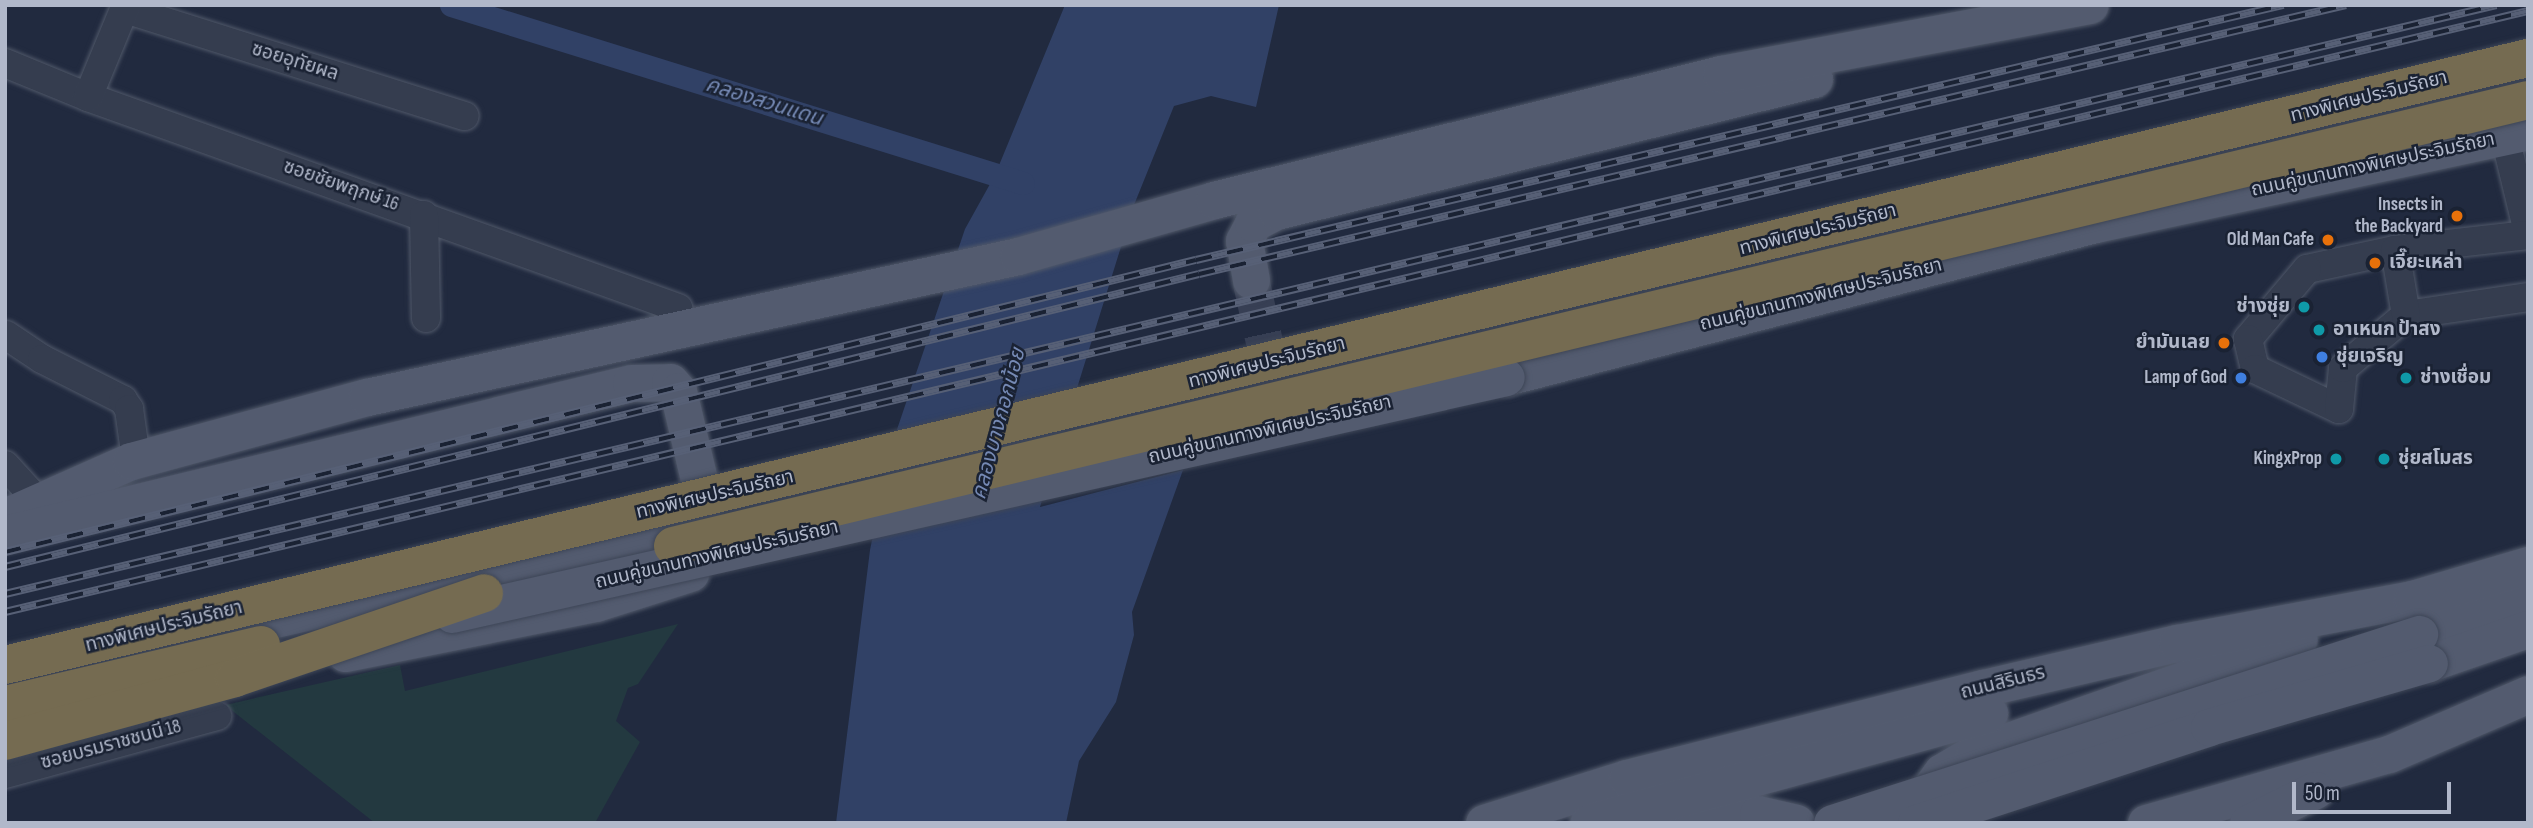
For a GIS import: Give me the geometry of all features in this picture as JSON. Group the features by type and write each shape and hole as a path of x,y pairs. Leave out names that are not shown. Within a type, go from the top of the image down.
{"highway":[{"name":"ทางพิเศษประจิมรัถยา","path":"5,665 2528,58"},
{"name":"ทางพิเศษประจิมรัถยา","path":"673,546 2528,100"},
{"name":"ทางพิเศษประจิมรัถยา","path":"5,705 484,593 235,678 5,741"}],"main road":[{"path":"1251,280 1244,241 1253,223 1276,211 1727,103 2013,23 2090,5"},
{"path":"5,518 37,500 136,459 367,397 1018,256 1214,200 1721,74 2013,23"},
{"name":"ถนนคู่ขนานทางพิเศษประจิมรัถยา","path":"5,693 93,672 361,634 1506,377 2095,224 2516,134"},
{"path":"1266,349 1288,421 1301,431 1322,435 1910,289 2095,224"},
{"path":"5,518 606,374 670,370 692,382 715,487 718,545 702,567 671,582 596,603 354,652 93,672"},
{"path":"5,534 544,402 656,380 670,382 678,391 705,501 699,518 687,527 656,536 5,679"},
{"name":"ถนนสิรินธร","path":"1916,823 2209,727 2420,632 2528,565"},
{"path":"1832,823 2528,599"},
{"name":"ถนนสิรินธร","path":"1484,823 1627,778 2088,663 2420,632 2528,629"},
{"path":"1588,823 1733,781 2420,632"},
{"path":"1922,823 1926,788 1942,772 1974,753 2420,632"},
{"path":"2248,823 2389,754 2528,694"},
{"path":"2146,823 2389,754"},
{"path":"1626,814 1720,811 1796,823"}],"street":[{"name":"ซอยอุทัยผล","path":"88,97 125,7 465,116"},
{"name":"ซอยชัยพฤกษ์ 16","path":"5,63 88,97 678,308"},
{"path":"2516,134 2528,234 2395,250 2307,269 2248,339 2255,369 2339,409 2343,368 2406,315 2528,297"},
{"path":"424,215 426,318"},
{"path":"2395,250 2406,315"},
{"path":"6,334 42,359 122,400 129,409 136,459"},
{"path":"5,466 37,500"},
{"name":"ซอยบรมราชชนนี 18","path":"5,774 217,716"}],"shaded area":[{"path":"678,624 638,684 628,688 616,721 640,742 595,823 375,823 225,705 400,665 405,691"}],"water":[{"name":"คลองบางกอกน้อย","path":"1065,5 1279,5 1256,107 1211,96 1174,106 1134,205 1040,507 1183,470 1132,612 1134,635 1116,702 1079,761 1066,823 836,823 870,550 890,450 965,229 995,175"}],"waterway":[{"name":"คลองสวนแดน","path":"451,5 1023,183"}],"tunnel":[{"path":"1251,280 1266,349"}],"railway":[{"path":"5,552 1196,260 2283,5"},
{"path":"5,567 1199,274 2346,5"},
{"path":"5,594 2496,5"},
{"path":"5,612 2528,11"}],"place":[{"name":"Insects in the Backyard","path":"2457,216"},
{"name":"Old Man Cafe","path":"2328,240"},
{"name":"เจี๊ยะเหล่า","path":"2375,263"},
{"name":"ช่างชุ่ย","path":"2304,307"},
{"name":"อาเหนก ป้าสง","path":"2319,330"},
{"name":"ยำมันเลย","path":"2224,343"},
{"name":"ชุ่ยเจริญ","path":"2322,357"},
{"name":"Lamp of God","path":"2241,378"},
{"name":"ช่างเชื่อม","path":"2406,378"},
{"name":"KingxProp","path":"2336,459"},
{"name":"ชุ่ยสโมสร","path":"2384,459"}]}
